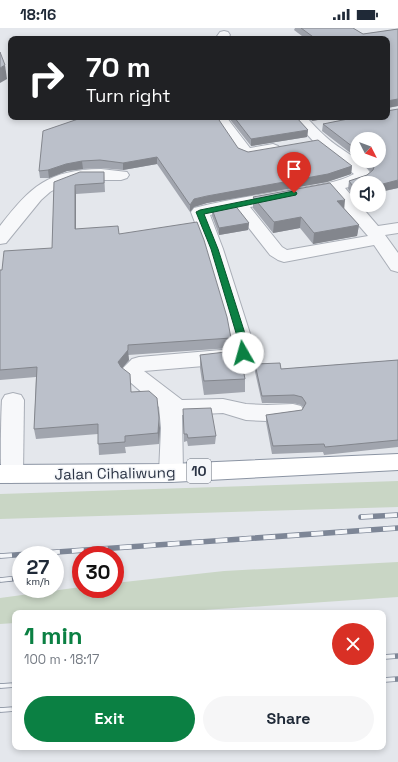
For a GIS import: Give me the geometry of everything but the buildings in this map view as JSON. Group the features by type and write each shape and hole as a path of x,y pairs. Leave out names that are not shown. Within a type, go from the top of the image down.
{"highway":[{"name":"Jalan Cihaliwung","path":"6,474 171,473 398,462"}],"street":[{"path":"293,410 267,413 246,412 223,406 179,408 170,404 131,371 139,364 228,357 243,353 243,343 214,249 200,212 334,186 360,179 364,175 317,131 302,120"},
{"path":"222,121 245,152 248,153 290,146"},
{"path":"306,144 317,131"},
{"path":"0,239 34,197 49,185 84,174 121,175"},
{"path":"334,186 377,236 398,266"},
{"path":"239,204 276,251 284,256 377,236 398,228"},
{"path":"6,474 13,400"},
{"path":"170,404 172,428 171,473"}],"green space":[{"path":"398,481 398,507 0,519 0,494"},
{"path":"398,562 398,597 204,610 12,610 12,623 0,624 0,598 12,596 12,598 64,598 64,589 72,588 72,598 124,598 124,582 224,571"}],"railway":[{"path":"361,517 398,515"},
{"path":"0,556 398,528"},
{"path":"0,580 12,579"},
{"path":"386,657 398,656"},
{"path":"386,680 398,679"},
{"path":"0,686 12,685"},
{"path":"0,710 12,709"}],"route":[{"path":"243,353 243,343 222,274 214,249 202,222 200,212 294,193"}]}
